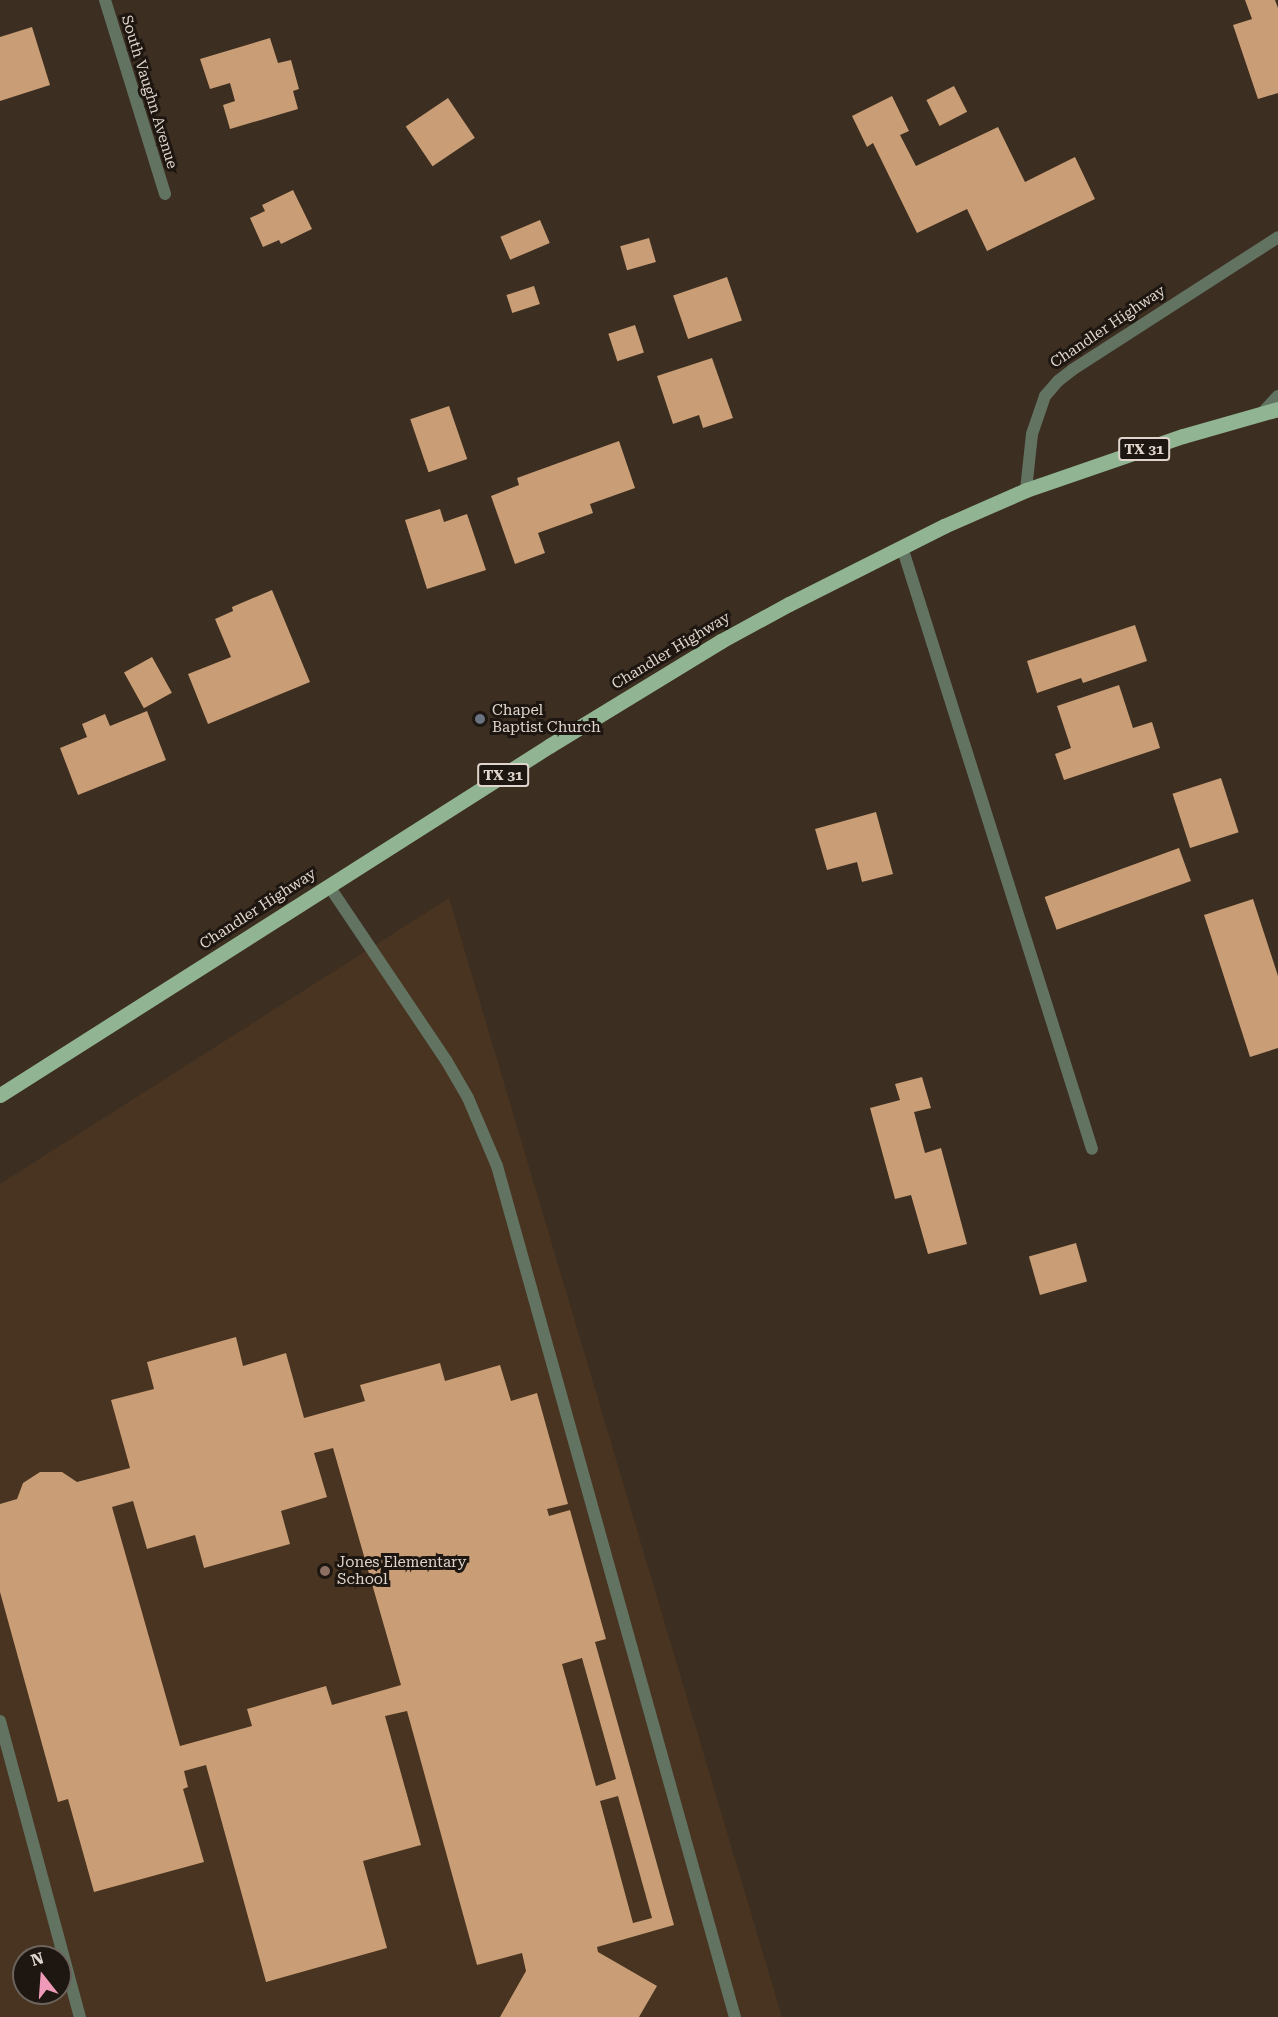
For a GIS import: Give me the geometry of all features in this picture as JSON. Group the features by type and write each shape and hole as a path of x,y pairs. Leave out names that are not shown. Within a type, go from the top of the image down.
{"main road":[{"name":"TX 31","path":"1026,490 1131,453 1270,411"},
{"name":"Chandler Highway","path":"0,1095 549,746 721,641 902,547 1026,490"}],"street":[{"name":"South Vaughn Avenue","path":"105,0 165,194"},
{"name":"Chandler Highway","path":"1026,490 1032,434 1045,396 1058,381 1082,363 1278,237"},
{"path":"1270,411 1278,396"},
{"path":"902,547 1092,1149"},
{"path":"329,886 446,1060 468,1098 497,1166 735,2017"},
{"path":"0,1721 80,2017"}],"shaded area":[{"name":"Jones Elementary School","path":"449,898 782,2017 0,2017 0,1184"}],"building":[{"path":"1245,0 1275,0 1278,8 1278,93 1258,99 1233,25 1252,19"},
{"path":"32,27 50,85 0,101 0,37"},
{"path":"270,38 278,63 291,60 299,89 293,91 298,109 230,129 223,105 235,101 230,83 210,89 200,59"},
{"path":"954,86 967,112 940,126 926,100"},
{"path":"892,96 909,131 900,135 916,166 998,127 1025,182 1075,157 1095,199 987,251 967,209 917,233 873,143 867,147 852,116"},
{"path":"448,98 475,138 433,166 406,127"},
{"path":"293,190 312,229 281,244 279,240 263,247 250,218 265,211 262,205"},
{"path":"540,220 550,243 510,260 500,237"},
{"path":"649,238 656,262 627,270 620,246"},
{"path":"727,277 742,320 688,339 673,296"},
{"path":"534,286 540,304 512,313 506,295"},
{"path":"635,325 644,353 617,361 608,334"},
{"path":"712,358 733,418 703,428 699,415 673,424 657,376"},
{"path":"449,406 467,459 428,472 410,419"},
{"path":"619,441 635,488 590,504 593,513 538,533 545,553 515,564 491,496 519,485 517,478"},
{"path":"440,509 444,522 467,514 486,570 427,589 405,520"},
{"path":"272,590 310,682 208,724 188,674 231,657 215,619 233,611 232,607"},
{"path":"1135,625 1147,661 1083,683 1081,678 1037,693 1027,661"},
{"path":"152,657 172,693 144,708 124,673"},
{"path":"1119,685 1133,728 1152,722 1160,748 1064,780 1055,754 1071,748 1057,706"},
{"path":"147,711 166,760 78,795 60,748 87,737 82,724 105,714 110,726"},
{"path":"1221,778 1239,832 1190,848 1172,794"},
{"path":"876,812 893,874 862,882 857,862 827,870 815,829"},
{"path":"1179,848 1191,881 1057,930 1045,897"},
{"path":"1253,899 1278,976 1278,1048 1250,1057 1204,915"},
{"path":"922,1077 931,1108 914,1112 925,1153 941,1148 967,1244 928,1254 911,1195 895,1199 870,1108 900,1100 895,1084"},
{"path":"1076,1243 1087,1281 1040,1295 1029,1257"},
{"path":"236,1337 243,1366 286,1353 304,1418 365,1401 360,1385 440,1363 445,1381 500,1365 511,1401 537,1393 568,1504 547,1509 549,1516 570,1510 606,1639 595,1642 674,1925 597,1947 598,1952 657,1986 639,2017 500,2017 526,1971 522,1953 477,1965 407,1711 385,1716 421,1845 363,1861 387,1948 266,1982 206,1765 184,1771 188,1787 183,1789 204,1862 94,1892 68,1799 58,1802 0,1592 0,1504 17,1499 23,1483 40,1472 62,1472 77,1482 130,1468 111,1400 154,1389 147,1362","holes":["333,1448 401,1685 332,1705 326,1686 247,1709 252,1726 180,1746 112,1507 133,1501 147,1549 195,1535 204,1568 290,1544 281,1511 327,1497 314,1453","582,1658 616,1779 596,1786 562,1664","618,1796 652,1918 633,1923 600,1801"]}],"place":[{"name":"Chapel Baptist Church","path":"480,719"},
{"name":"Jones Elementary School","path":"325,1571"}]}
